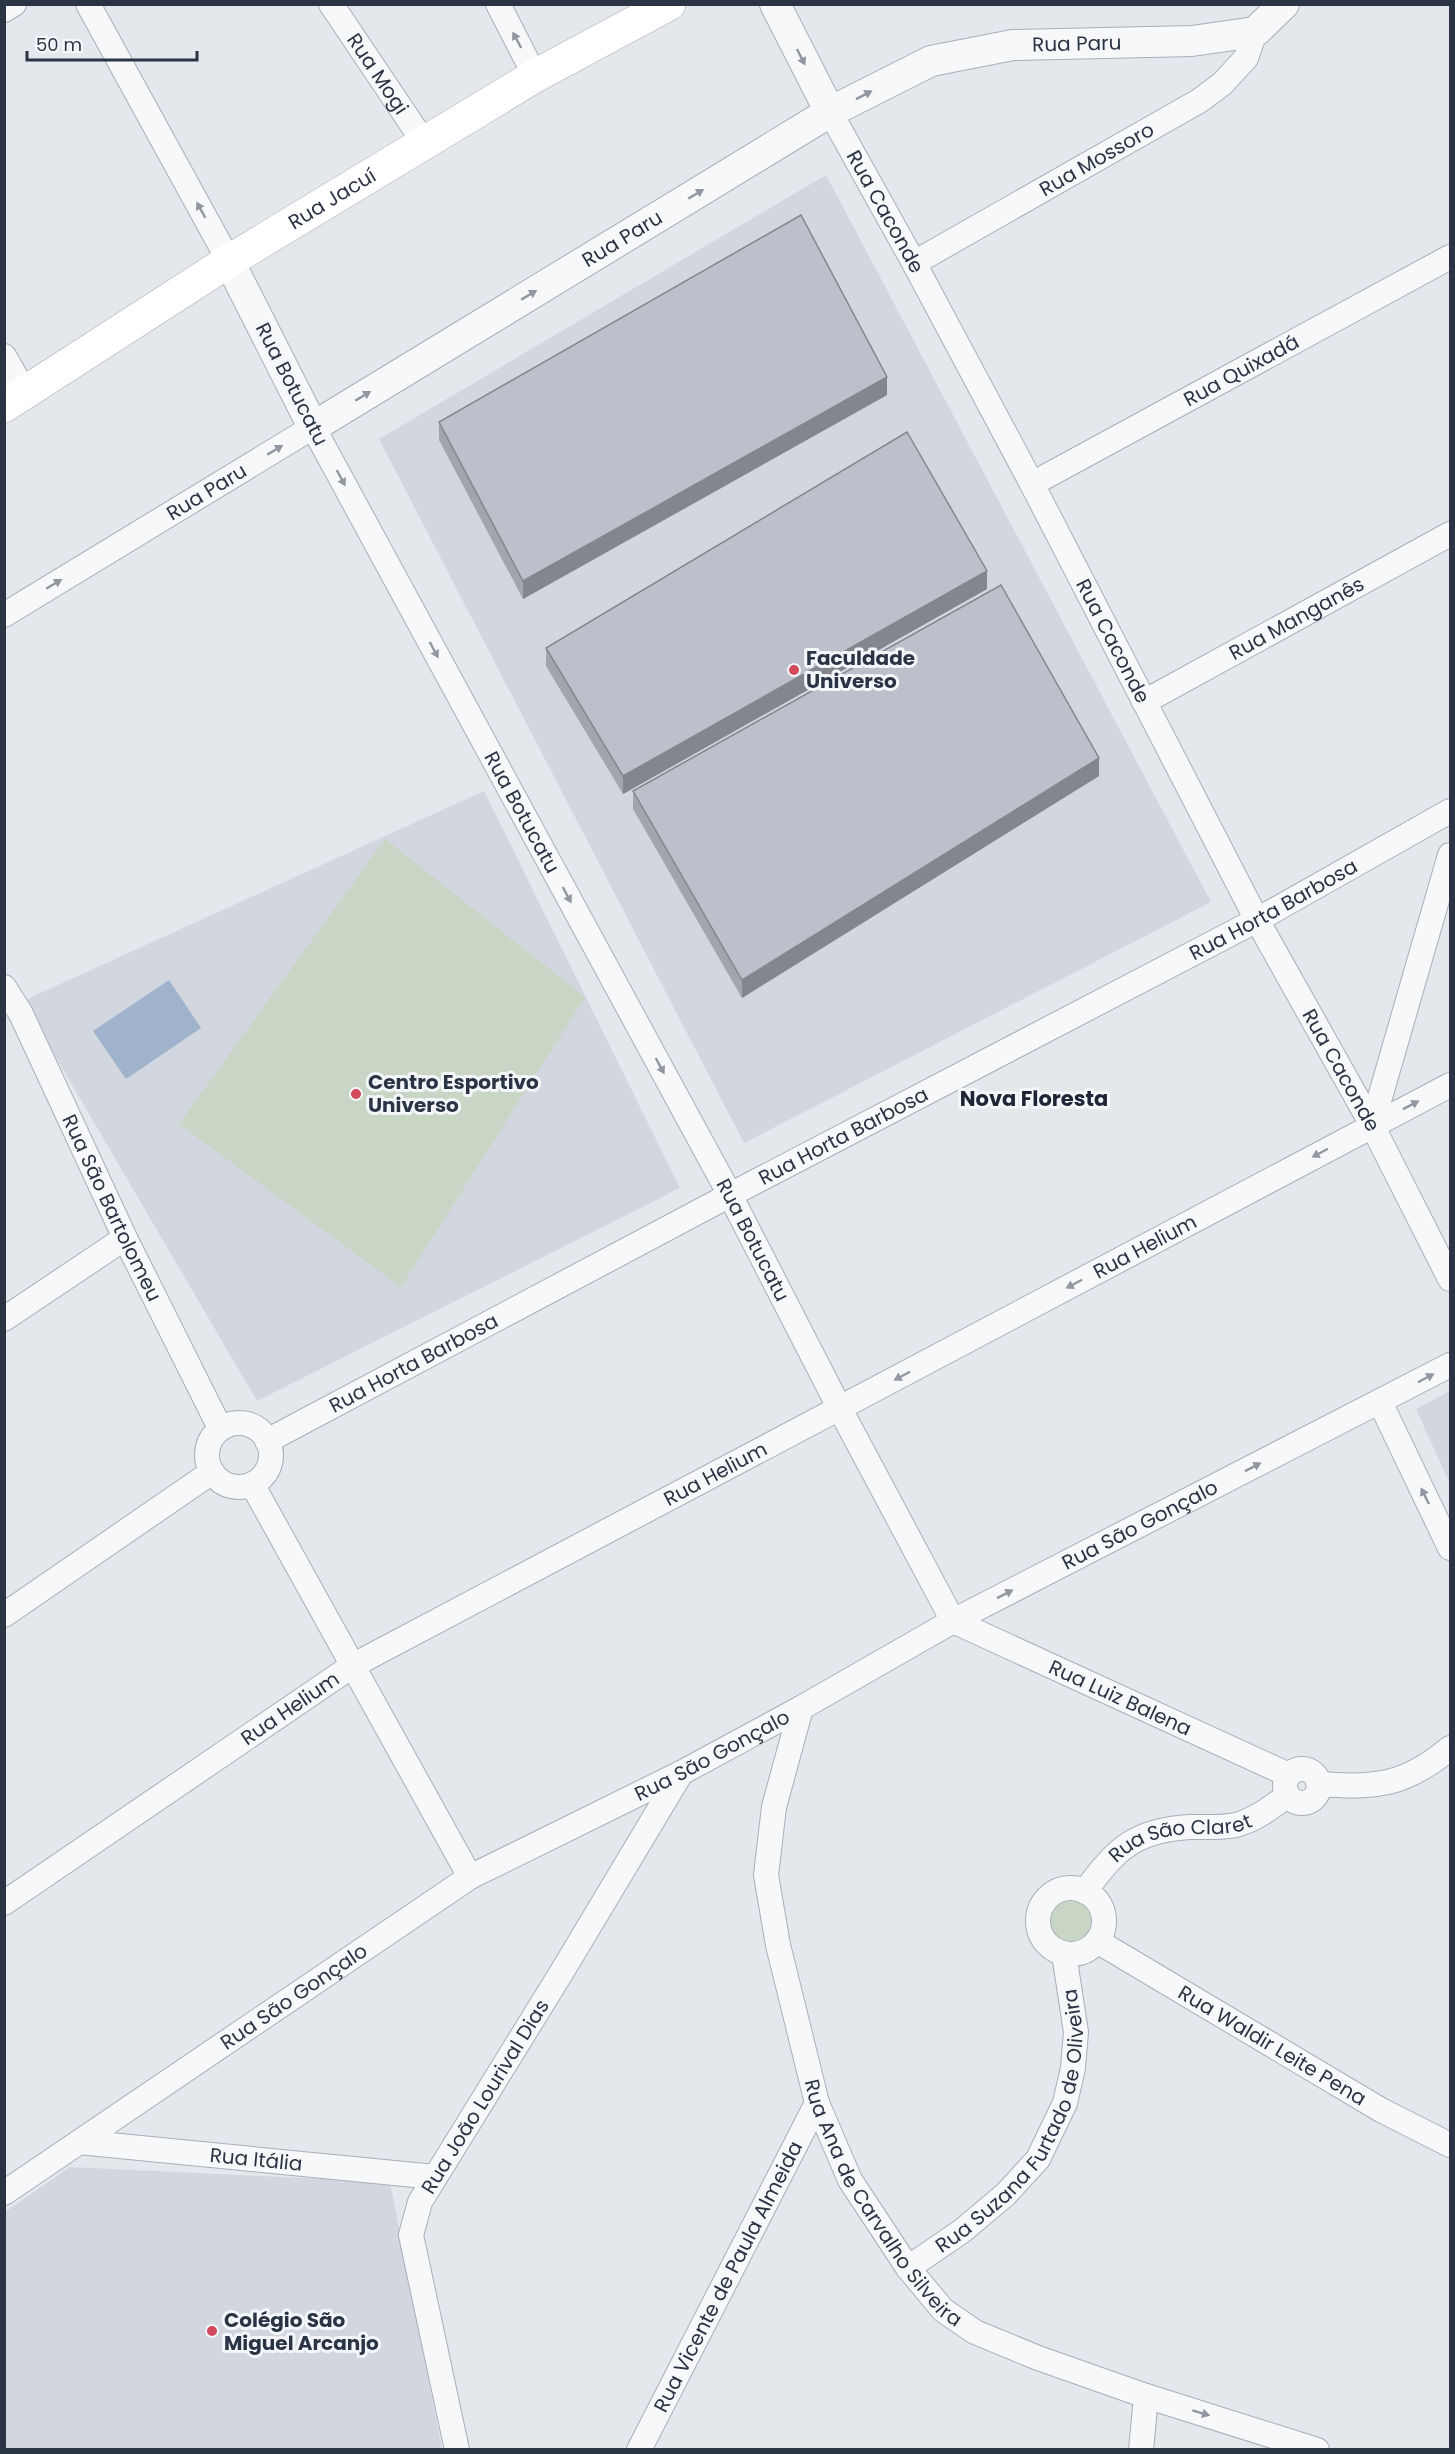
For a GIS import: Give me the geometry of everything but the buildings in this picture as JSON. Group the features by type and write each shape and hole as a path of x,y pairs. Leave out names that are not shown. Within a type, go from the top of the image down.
{"main road":[{"name":"Rua Jacuí","path":"15,400 229,261 536,76 669,4"}],"street":[{"path":"4,10 14,4"},
{"name":"Rua Botucatu","path":"88,4 229,261 313,427 730,1195 953,1621"},
{"name":"Rua Mogi","path":"331,4 425,144"},
{"path":"498,4 536,76"},
{"name":"Rua Caconde","path":"775,4 830,112 1032,484 1257,920 1372,1125 1450,1279"},
{"path":"1255,32 1284,4"},
{"name":"Rua Paru","path":"4,615 830,112 931,61 1001,47 1192,41 1255,32"},
{"name":"Rua Mossoro","path":"914,263 1199,101 1222,84 1246,58 1255,32"},
{"name":"Rua Quixadá","path":"1032,484 1450,257"},
{"path":"4,356 15,400"},
{"name":"Rua Manganês","path":"1144,702 1450,534"},
{"name":"Rua Horta Barbosa","path":"267,1441 730,1195 1257,920 1450,811"},
{"path":"1372,1125 1450,855"},
{"name":"Rua São Bartolomeu","path":"4,987 13,1019 220,1428"},
{"name":"Rua Helium","path":"4,1903 352,1666 1450,1085"},
{"path":"4,1319 125,1238"},
{"name":"Rua São Gonçalo","path":"4,2193 470,1877 681,1773 953,1621 1450,1365"},
{"path":"1380,1402 1450,1548"},
{"path":"241,1423 252,1426 261,1432 267,1441 270,1461 260,1478 252,1484 243,1486 227,1484 212,1472 207,1455 208,1445 220,1428 241,1423"},
{"path":"4,1615 212,1472"},
{"path":"252,1484 470,1877"},
{"name":"Rua Luiz Balena","path":"953,1621 1288,1785"},
{"name":"Rua Ana de Carvalho Silveira","path":"801,1708 774,1807 766,1875 778,1945 817,2103 850,2180 908,2268 943,2310 975,2332 1038,2358 1146,2396 1317,2450"},
{"path":"1288,1785 1296,1801 1305,1802 1314,1798 1318,1784 1378,1786 1428,1767 1450,1748"},
{"name":"Rua João Lourival Dias","path":"457,2450 411,2235 420,2202 681,1773"},
{"name":"Rua São Claret","path":"1085,1892 1100,1870 1142,1835 1163,1829 1235,1825 1256,1816 1288,1785"},
{"path":"1075,1888 1092,1896 1102,1909 1103,1925 1097,1941 1082,1952 1064,1954 1046,1943 1041,1935 1038,1915 1041,1905 1056,1891 1075,1888"},
{"name":"Rua Waldir Leite Pena","path":"1097,1941 1381,2110 1450,2143"},
{"name":"Rua Suzana Furtado de Oliveira","path":"908,2268 962,2231 1006,2194 1038,2159 1065,2103 1073,2068 1076,2032 1064,1954"},
{"name":"Rua Vicente de Paula Almeida","path":"639,2450 817,2103"},
{"name":"Rua Itália","path":"79,2142 435,2177"},
{"path":"1141,2450 1146,2396"}],"shaded area":[{"name":"Faculdade Universo","path":"826,175 1211,902 744,1143 379,439"},
{"name":"Centro Esportivo Universo","path":"484,791 680,1188 257,1401 23,1001"},
{"path":"1450,1391 1450,1484 1416,1409"},
{"name":"Colégio São Miguel Arcanjo","path":"70,2167 390,2182 442,2449 5,2450 5,2212"}],"green space":[{"path":"385,839 585,997 401,1287 179,1124"},
{"path":"1070,1896 1088,1903 1095,1921 1088,1939 1070,1946 1052,1939 1045,1921 1052,1903"}],"water":[{"path":"169,980 201,1028 126,1079 93,1031"}],"place":[{"name":"Faculdade Universo","path":"794,670"},
{"name":"Centro Esportivo Universo","path":"356,1094"},
{"name":"Colégio São Miguel Arcanjo","path":"212,2331"}],"district":[{"name":"Nova Floresta","path":"1034,1099"}]}
